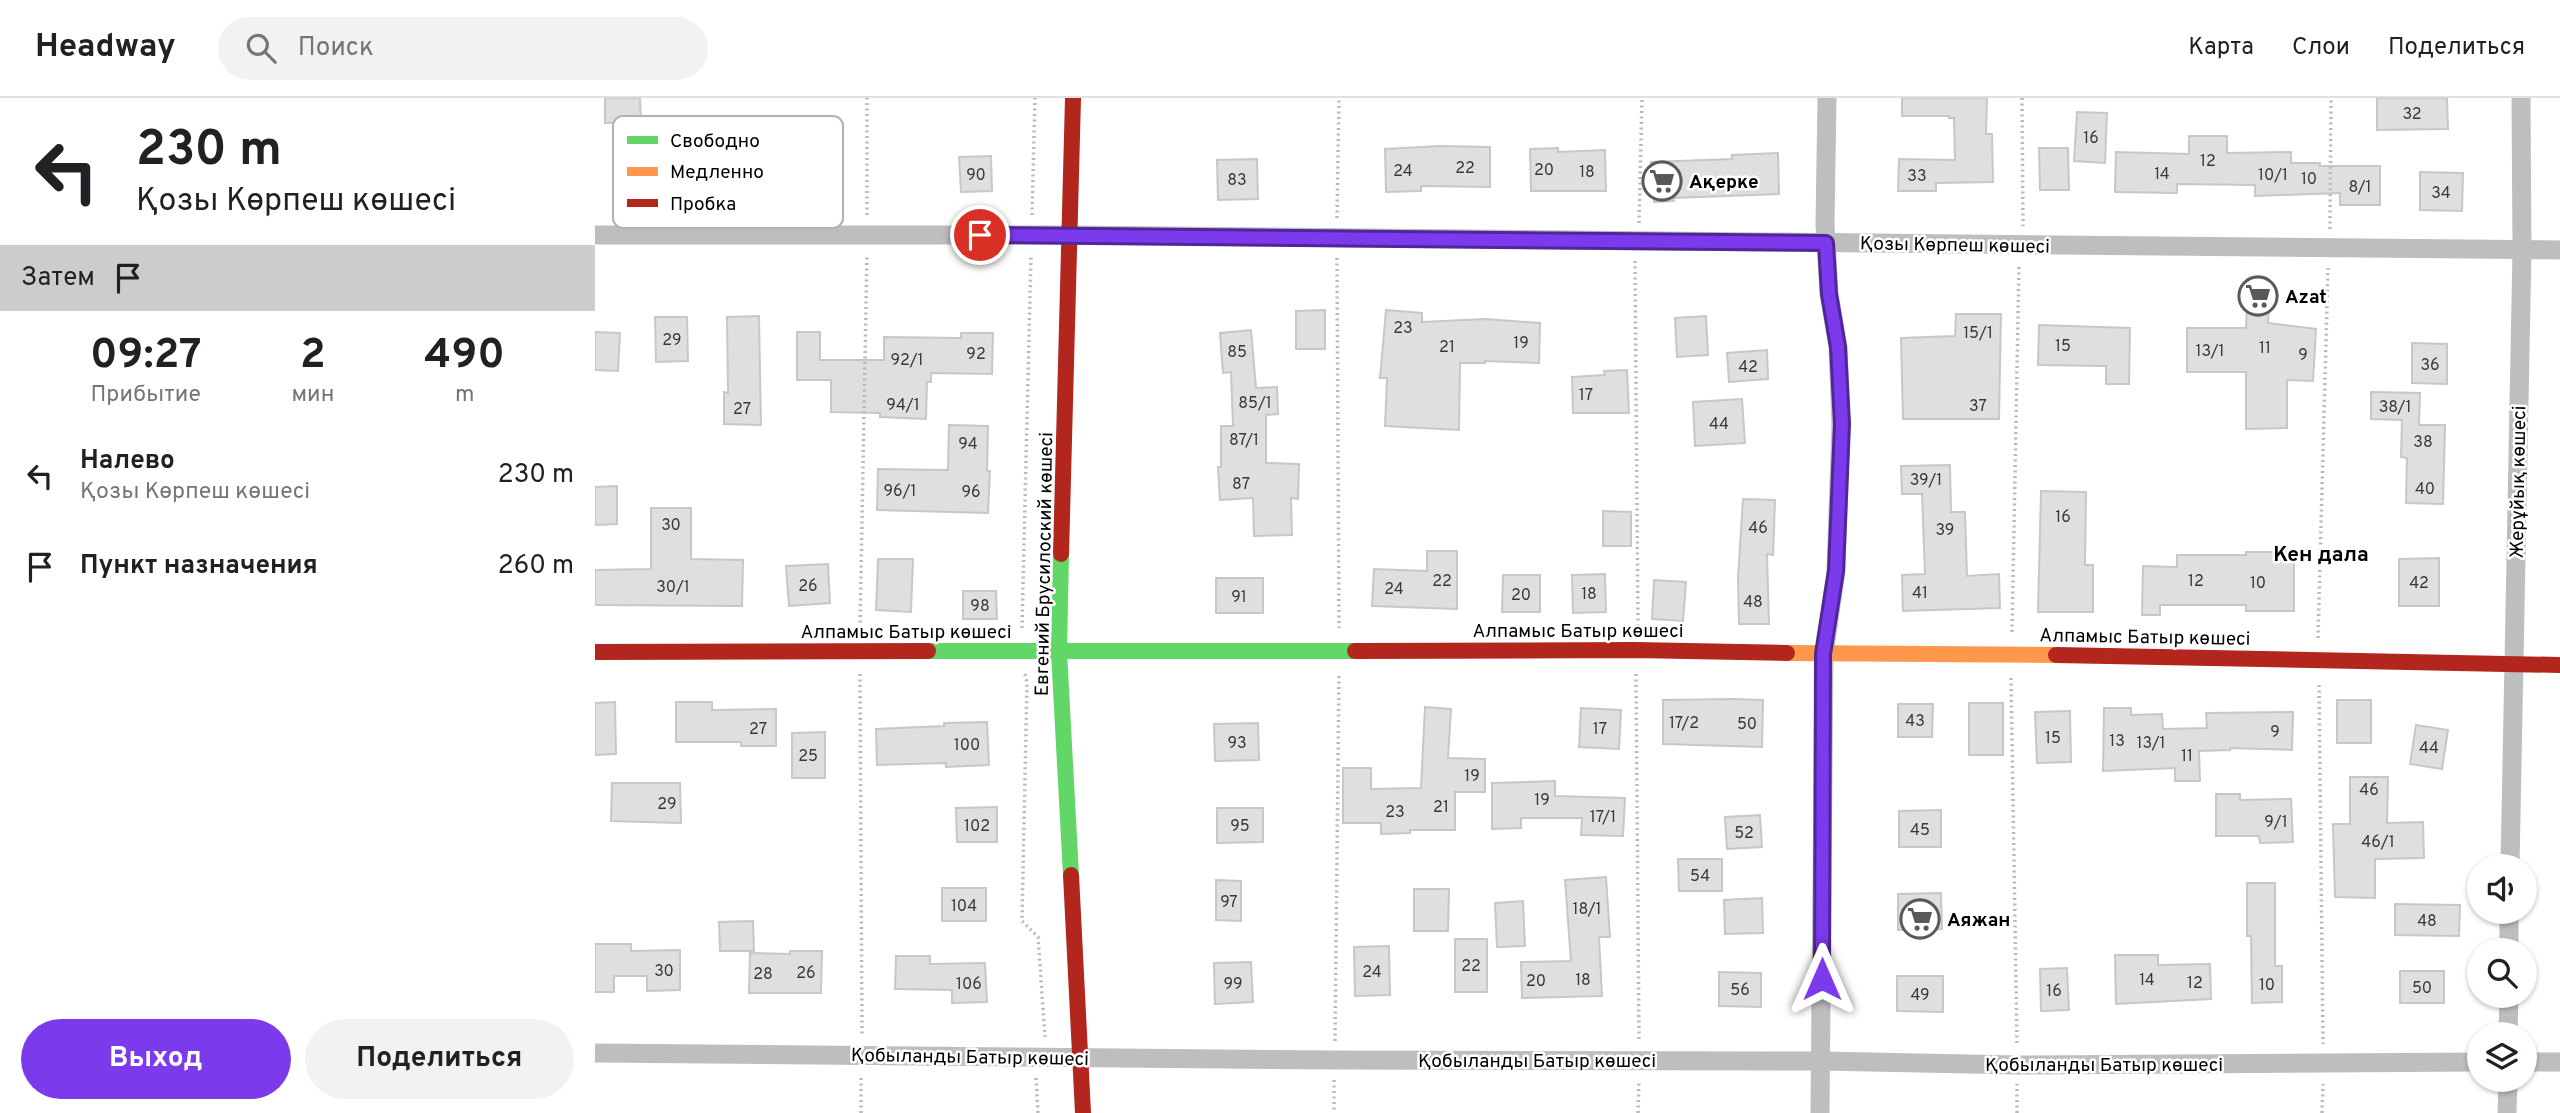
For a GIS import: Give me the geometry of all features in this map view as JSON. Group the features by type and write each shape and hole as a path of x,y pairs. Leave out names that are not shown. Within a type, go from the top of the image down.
{"street":[{"name":"Евгений Брусилоский көшесі","path":"1073,98 1059,652 1083,1113"},
{"path":"1820,1113 1823,654 1836,571 1842,424 1838,347 1829,294 1826,243 1827,98"},
{"name":"Жерұйық көшесі","path":"2510,854 2522,250 2521,98"},
{"name":"Қозы Көрпеш көшесі","path":"595,234 1070,235 2560,250"},
{"name":"Алпамыс Батыр көшесі","path":"595,652 1636,650 2560,665"},
{"name":"Қобыланды Батыр көшесі","path":"595,1053 1334,1060 1821,1061 2018,1065 2467,1062"},
{"path":"2537,1062 2560,1062"},
{"path":"2507,1113 2508,1092"}],"path":[{"path":"861,1113 860,652 867,98"},
{"path":"1035,98 1021,653 1027,683 1023,922 1038,937 1046,1056 1036,1077 1038,1113"},
{"path":"1334,1113 1339,652 1339,98"},
{"path":"1638,1113 1635,241 1639,222 1642,98"},
{"path":"2017,1113 2010,654 2020,245 2023,225 2022,98"},
{"path":"2322,1113 2319,661 2331,98"}],"building":[{"path":"605,98 640,98 641,116 613,116 613,123 605,123"},
{"path":"1902,98 1987,98 1986,134 1992,134 1993,182 1936,183 1936,191 1898,191 1899,159 1955,160 1954,118 1902,116"},
{"path":"2377,98 2447,98 2448,129 2377,130"},
{"path":"2077,112 2107,113 2105,163 2074,161"},
{"path":"2189,136 2227,136 2227,153 2291,152 2291,163 2380,166 2380,205 2340,205 2340,193 2255,196 2255,185 2177,184 2177,193 2115,192 2116,152 2189,154"},
{"path":"1490,147 1490,187 1421,186 1421,191 1386,192 1385,149"},
{"path":"1558,148 1558,152 1605,150 1606,191 1531,191 1530,149"},
{"path":"2039,148 2068,148 2069,190 2040,190"},
{"path":"1778,153 1779,194 1673,198 1674,201 1654,202 1651,162 1732,159 1732,155"},
{"path":"991,156 992,191 961,192 959,157"},
{"path":"1257,159 1258,199 1218,200 1217,160"},
{"path":"2420,172 2463,173 2462,211 2420,210"},
{"path":"2248,288 2270,289 2268,323 2316,329 2313,381 2287,380 2287,428 2246,429 2246,372 2187,372 2187,328 2246,328"},
{"path":"1325,310 1325,349 1296,349 1296,311"},
{"path":"1386,310 1422,313 1422,322 1485,319 1540,323 1539,363 1460,363 1459,430 1385,426 1387,378 1380,378"},
{"path":"1956,314 2001,314 1999,419 1903,419 1901,338 1955,336"},
{"path":"759,316 761,425 724,424 724,392 728,393 727,317"},
{"path":"1706,316 1708,355 1677,357 1675,318"},
{"path":"655,317 687,317 688,361 656,362"},
{"path":"2039,325 2130,328 2129,384 2106,384 2106,366 2038,365"},
{"path":"1251,330 1256,388 1277,387 1278,414 1266,415 1266,463 1299,464 1298,499 1291,498 1292,535 1254,536 1253,498 1220,500 1218,467 1221,467 1221,426 1233,426 1231,372 1223,373 1220,333"},
{"path":"595,332 620,333 618,371 595,370"},
{"path":"797,332 820,332 820,360 884,360 884,337 961,338 961,333 993,333 992,374 931,373 931,382 927,382 926,419 880,417 880,413 831,412 831,380 797,380"},
{"path":"2412,343 2447,344 2447,384 2412,383"},
{"path":"1767,350 1768,379 1729,382 1727,353"},
{"path":"1627,370 1629,413 1573,413 1572,377 1605,375 1604,371"},
{"path":"2371,392 2420,393 2419,425 2445,425 2443,504 2406,503 2407,458 2401,457 2402,420 2371,419"},
{"path":"1742,399 1745,443 1695,446 1693,402"},
{"path":"949,425 988,426 988,513 877,510 878,469 948,470"},
{"path":"1950,465 1951,512 1965,512 1967,576 1999,574 2000,608 1903,611 1902,575 1925,574 1922,494 1902,494 1901,466"},
{"path":"617,486 617,524 595,525 595,487"},
{"path":"2041,491 2086,492 2085,565 2093,565 2093,612 2038,612"},
{"path":"1743,499 1775,500 1773,555 1767,554 1769,624 1739,624 1738,578"},
{"path":"651,508 691,508 691,559 743,560 742,606 595,605 595,570 651,569"},
{"path":"1603,511 1631,512 1631,546 1603,546"},
{"path":"1427,551 1457,551 1457,609 1372,606 1374,569 1427,571"},
{"path":"2246,552 2294,552 2294,611 2246,611 2246,605 2160,605 2160,615 2142,615 2143,566 2177,567 2177,555 2246,555"},
{"path":"2439,558 2439,606 2399,606 2399,559"},
{"path":"878,559 913,559 911,612 876,610"},
{"path":"828,564 830,603 789,606 786,566"},
{"path":"1605,574 1606,612 1573,613 1572,575"},
{"path":"1503,575 1540,575 1540,612 1502,612"},
{"path":"1216,578 1263,578 1263,613 1216,613"},
{"path":"1654,580 1686,582 1683,621 1652,619"},
{"path":"963,591 996,591 997,619 963,619"},
{"path":"1663,700 1763,700 1762,747 1663,744"},
{"path":"2337,700 2371,700 2371,743 2337,743"},
{"path":"615,702 616,754 595,755 595,703"},
{"path":"676,702 712,702 712,710 776,709 776,746 741,746 741,742 676,742"},
{"path":"1969,703 2003,703 2003,755 1969,755"},
{"path":"1898,704 1933,704 1932,737 1898,737"},
{"path":"1425,707 1451,709 1448,758 1485,759 1485,792 1455,792 1455,830 1410,830 1410,833 1381,834 1381,823 1343,823 1343,768 1371,768 1371,789 1421,788"},
{"path":"1581,708 1621,710 1619,749 1579,747"},
{"path":"2104,708 2131,708 2131,715 2162,714 2163,729 2207,728 2206,713 2293,712 2292,750 2230,748 2199,751 2200,781 2175,781 2175,768 2103,771"},
{"path":"2070,711 2071,762 2037,763 2035,712"},
{"path":"987,722 989,765 877,765 876,729"},
{"path":"1258,723 1259,760 1215,761 1214,724"},
{"path":"2416,725 2448,730 2442,769 2410,764"},
{"path":"825,732 825,778 792,778 792,733"},
{"path":"2350,777 2388,777 2387,823 2423,822 2424,858 2375,859 2375,898 2335,897 2333,824 2350,824"},
{"path":"1555,781 1555,796 1625,798 1623,836 1581,835 1582,818 1521,818 1521,828 1492,829 1492,783"},
{"path":"612,783 680,783 681,823 611,821"},
{"path":"2216,794 2240,794 2240,800 2291,799 2293,842 2260,843 2259,836 2216,836"},
{"path":"997,807 997,842 957,842 956,808"},
{"path":"1217,808 1263,808 1263,842 1217,843"},
{"path":"1941,810 1941,847 1899,847 1899,811"},
{"path":"1760,815 1762,847 1727,849 1725,817"},
{"path":"1678,859 1722,859 1722,891 1679,891"},
{"path":"1606,877 1610,937 1599,937 1602,996 1522,998 1521,962 1571,961 1565,880"},
{"path":"1216,880 1241,881 1241,921 1216,920"},
{"path":"2247,883 2275,883 2275,966 2282,966 2282,1002 2252,1003 2251,936 2247,936"},
{"path":"942,888 986,888 986,921 942,921"},
{"path":"1414,889 1449,889 1448,931 1414,931"},
{"path":"1941,893 1942,929 1898,930 1898,894"},
{"path":"1762,898 1763,933 1725,934 1724,900"},
{"path":"1523,901 1525,946 1497,947 1495,903"},
{"path":"2395,904 2460,905 2459,936 2395,935"},
{"path":"753,921 754,951 720,951 719,922"},
{"path":"1455,939 1487,939 1487,992 1455,992"},
{"path":"595,944 631,944 631,951 680,950 680,990 647,991 647,976 614,976 614,992 595,992"},
{"path":"1389,946 1390,995 1355,996 1354,947"},
{"path":"790,951 822,951 821,993 749,993 750,953 790,954"},
{"path":"2115,955 2158,955 2158,965 2210,964 2211,999 2116,1004"},
{"path":"896,956 930,956 930,964 985,963 987,1002 952,1003 952,990 895,989"},
{"path":"1251,962 1253,1002 1215,1004 1214,963"},
{"path":"2067,968 2069,1010 2041,1011 2040,969"},
{"path":"2400,971 2444,971 2444,1003 2400,1003"},
{"path":"1719,972 1761,973 1761,1007 1719,1006"},
{"path":"1897,976 1943,976 1943,1012 1897,1011"}],"traffic: fast":[{"path":"1061,554 1059,652 1071,875"},
{"path":"928,651 1355,651"}],"traffic: slow":[{"path":"1787,653 2056,655"}],"traffic: jam":[{"path":"1061,554 1073,98"},
{"path":"1355,651 1635,650 1787,653"},
{"path":"595,652 928,651"},
{"path":"2056,655 2560,665"},
{"path":"1071,875 1083,1113"}],"place":[{"name":"Ақерке","path":"1662,181"},
{"name":"Azat","path":"2258,296"},
{"name":"Аяжан","path":"1920,919"}],"district":[{"name":"Кен дала","path":"2321,554"}],"route":[{"path":"980,235 1826,243 1829,294 1838,347 1842,424 1836,571 1829,630 1823,654 1822,979"}]}
